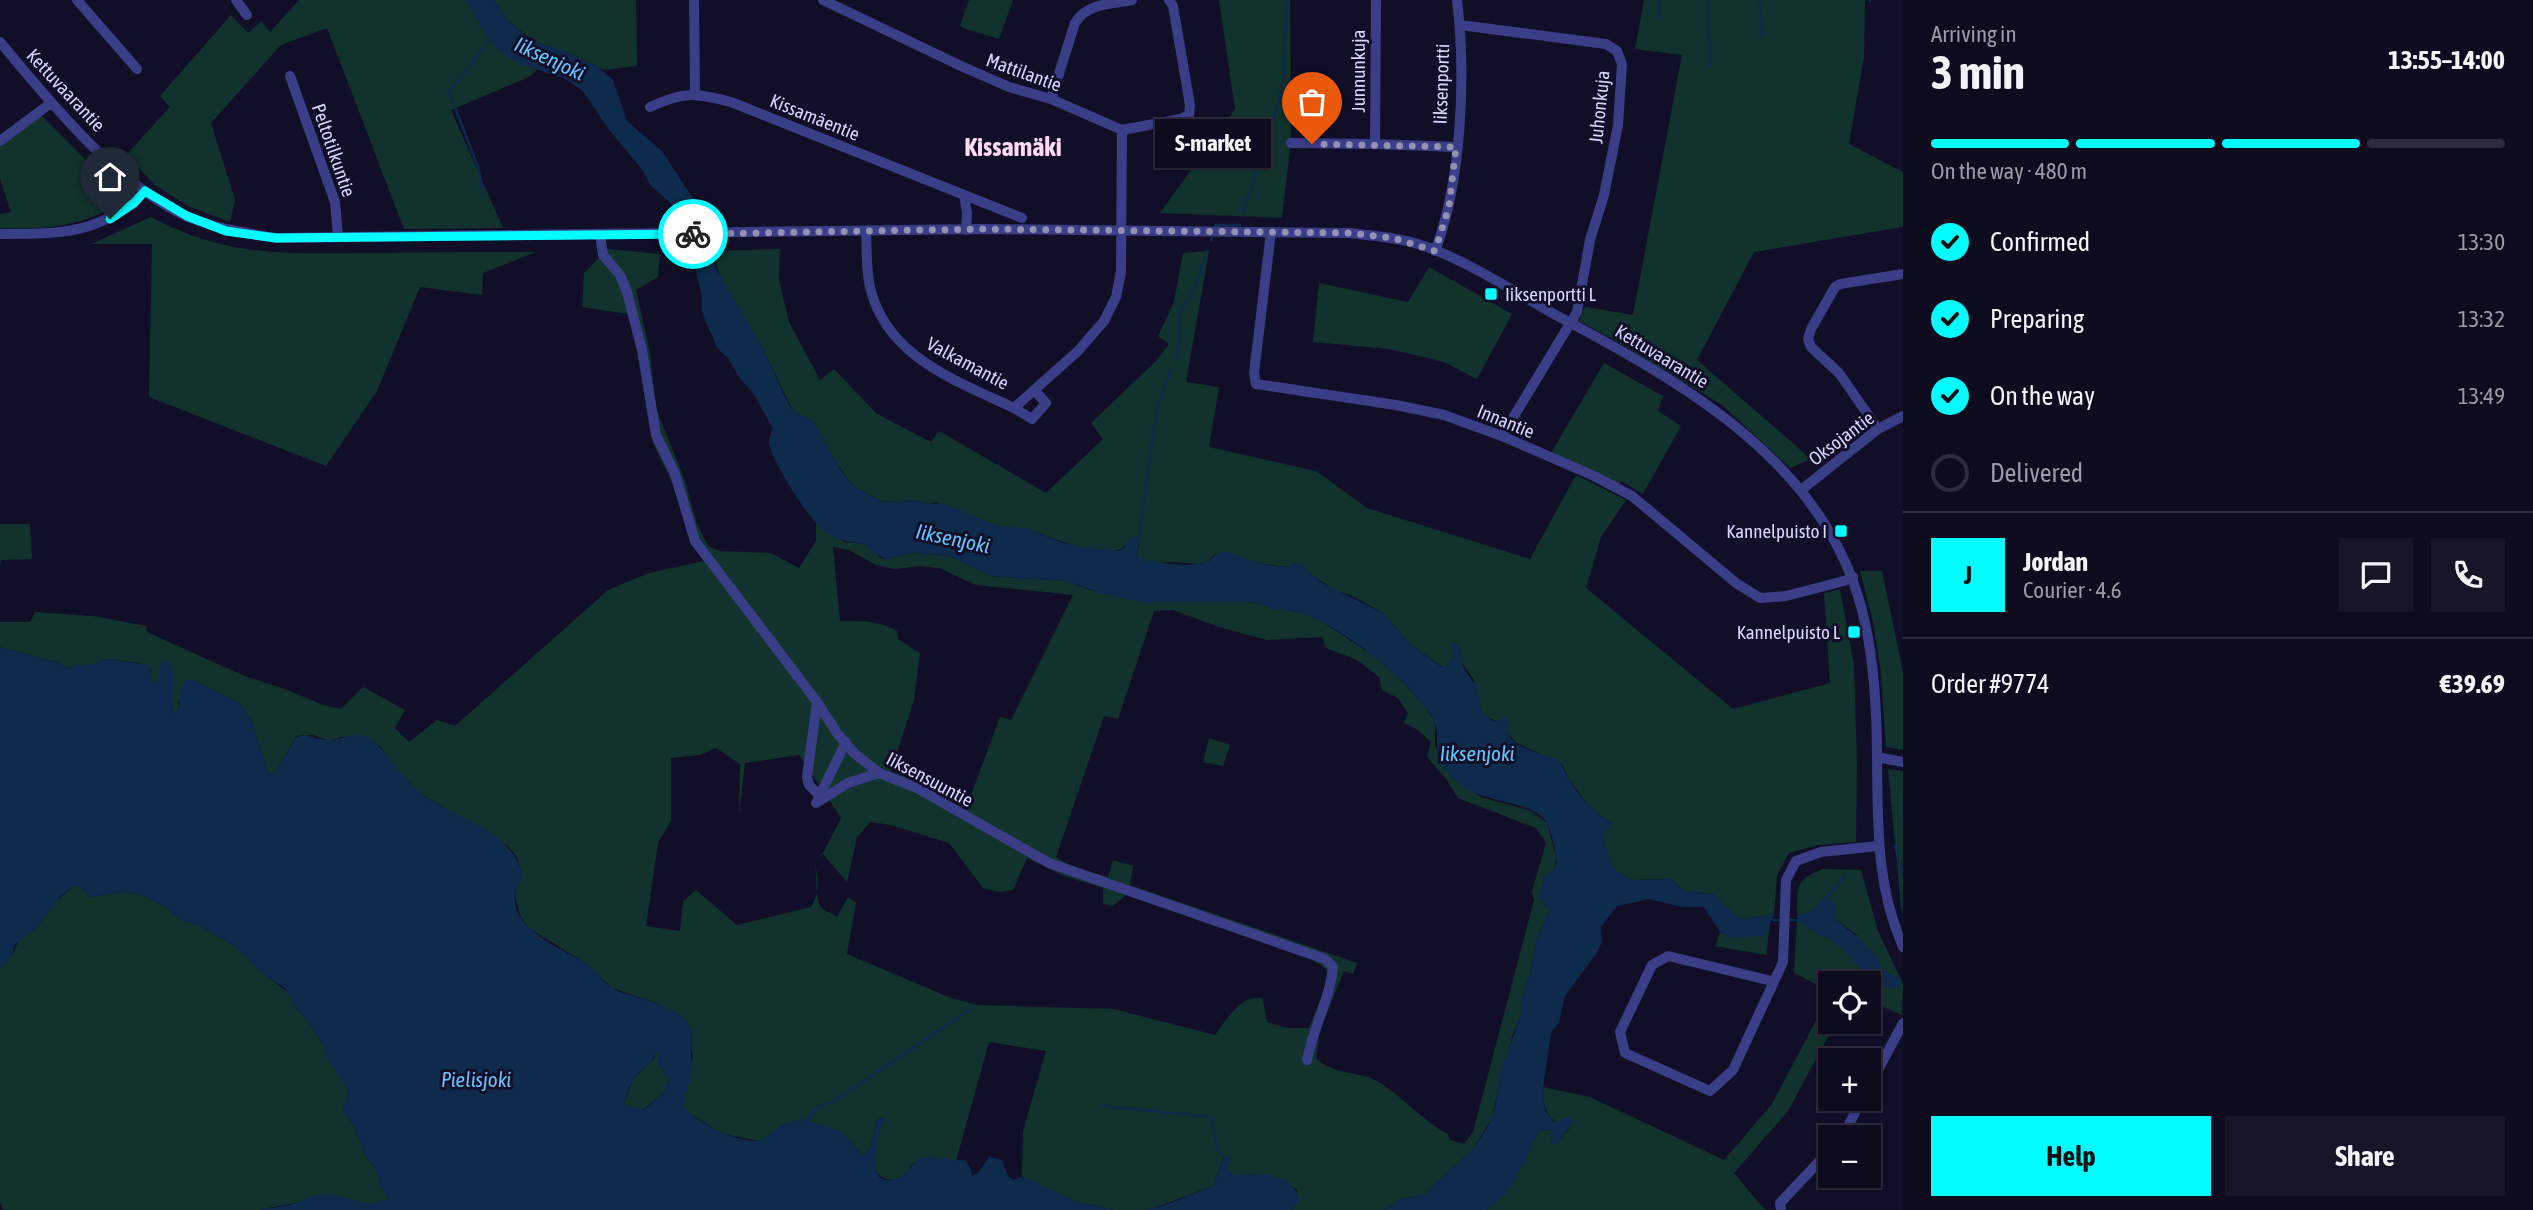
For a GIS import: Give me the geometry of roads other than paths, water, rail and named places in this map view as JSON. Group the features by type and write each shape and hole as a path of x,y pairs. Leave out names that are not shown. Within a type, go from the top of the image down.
{"street":[{"path":"78,0 137,69"},
{"path":"236,0 247,15"},
{"path":"694,0 695,93"},
{"name":"Mattilantie","path":"823,0 848,5 924,50 1009,87 1051,99 1122,130"},
{"path":"1051,99 1075,23 1081,13 1093,7 1132,0"},
{"path":"1122,232 1122,130 1180,120 1189,114 1173,6 1169,0"},
{"name":"Junnunkuja","path":"1375,144 1376,0"},
{"name":"Iiksenportti","path":"1435,251 1449,207 1456,147 1460,25 1457,0"},
{"name":"Juhonkuja","path":"1460,25 1605,44 1617,51 1622,64 1618,125 1604,195 1590,240 1577,312 1502,436"},
{"name":"Kettuvaarantie","path":"0,42 51,103 113,165 145,191 187,216 226,231 276,238 967,230 1350,233 1393,238 1435,251 1572,323 1666,377 1717,411 1764,451 1801,491 1828,528 1853,577 1871,655 1877,757 1878,846 1883,887 1903,947"},
{"name":"Peltotilkuntie","path":"290,76 335,202 338,236"},
{"name":"Kissamäentie","path":"650,107 671,98 695,93 731,102 1021,218"},
{"path":"0,141 51,103"},
{"path":"1291,143 1456,147"},
{"path":"0,234 55,234 92,227 124,210 145,191"},
{"path":"964,195 967,230"},
{"name":"Valkamantie","path":"866,232 870,287 886,323 900,342 933,369 1032,418 1046,403 1035,391"},
{"name":"Valkamantie","path":"1014,408 1078,351 1104,321 1116,297 1121,272 1122,232"},
{"name":"Innantie","path":"1271,232 1254,373 1256,384 1444,415 1502,436 1594,476 1632,496 1736,583 1760,598 1786,596 1844,582 1853,577"},
{"name":"Iiksensuuntie","path":"600,234 603,255 620,275 627,292 642,350 656,435 675,474 695,541 817,702 837,733 865,763 879,773 917,788 1049,863 1325,959 1333,967 1332,981 1307,1060"},
{"path":"1878,429 1839,373 1811,347 1808,339 1811,328 1835,287 1903,274"},
{"name":"Oksojantie","path":"1801,491 1878,429 1903,416"},
{"path":"817,702 807,777 810,785 820,795"},
{"path":"846,742 816,803 848,783 879,773"},
{"path":"1877,757 1903,762"},
{"path":"1772,981 1668,956 1652,965 1620,1032 1625,1053 1710,1091 1733,1070 1783,962 1786,880 1796,861 1821,852 1878,846"},
{"path":"1881,1064 1903,1023"},
{"path":"1782,1210 1780,1203 1818,1163"}],"water":[{"name":"Iiksenjoki","path":"466,0 494,0 508,21 535,42 562,50 598,67 613,80 627,121 662,151 703,214 710,229 715,267 762,347 789,405 793,411 813,421 840,469 853,486 883,502 914,500 927,504 943,503 998,526 1026,528 1063,543 1083,547 1118,551 1124,548 1131,537 1139,537 1137,557 1151,561 1182,565 1201,564 1225,552 1273,566 1290,567 1295,563 1302,564 1322,583 1383,613 1411,645 1442,667 1449,663 1452,657 1451,642 1458,644 1464,669 1477,687 1481,711 1491,720 1498,721 1505,717 1511,739 1517,744 1557,760 1582,798 1611,823 1610,829 1602,832 1615,870 1632,880 1670,879 1685,891 1713,894 1738,917 1744,919 1774,914 1766,933 1763,936 1732,938 1720,932 1704,907 1682,907 1649,899 1617,906 1601,927 1602,942 1596,954 1565,996 1559,1022 1551,1033 1543,1087 1545,1111 1554,1122 1569,1117 1572,1123 1557,1145 1551,1143 1552,1129 1538,1132 1512,1185 1486,1210 1385,1210 1400,1200 1425,1194 1472,1150 1487,1128 1495,1109 1500,1073 1521,1015 1521,1000 1537,939 1550,909 1540,900 1546,874 1554,871 1556,861 1552,835 1545,820 1524,807 1470,791 1458,783 1441,764 1436,727 1424,705 1387,667 1363,648 1314,618 1292,610 1274,610 1249,602 1142,602 1100,593 1066,581 991,576 949,556 913,553 887,559 874,554 865,544 839,539 824,531 801,503 776,463 769,443 772,427 753,393 728,358 718,349 702,311 702,297 684,220 676,208 650,185 643,171 607,127 583,91 566,79 521,64 503,54 488,39"},
{"name":"Pielisjoki","path":"0,647 69,668 107,659 150,665 150,676 154,684 159,679 160,665 164,660 170,662 172,668 174,713 180,709 179,693 185,680 193,680 239,703 251,720 269,775 276,772 296,737 331,740 354,735 364,736 377,745 420,793 479,826 506,845 516,858 522,873 515,893 515,906 529,927 587,964 613,989 667,1008 684,1018 692,1035 691,1068 685,1106 692,1115 709,1126 733,1137 759,1141 785,1124 801,1119 840,1131 863,1156 871,1145 877,1119 884,1118 875,1161 880,1178 888,1180 901,1177 921,1158 931,1157 965,1160 972,1176 978,1173 989,1157 1002,1160 1008,1176 1013,1180 1027,1178 1077,1202 1113,1210 258,1210 290,1205 322,1194 366,1203 388,1198 379,1185 376,1169 367,1159 355,1128 343,1109 348,1096 347,1088 327,1058 322,1043 306,1018 295,1007 285,988 263,974 235,946 200,926 181,920 166,907 142,895 122,892 90,897 81,887 73,887 61,895 37,927 15,944 11,957 0,970","holes":["655,1053 658,1053 658,1063 669,1080 664,1092 644,1110 624,1104 634,1079 650,1063"]},
{"path":"1825,896 1827,901 1836,903 1834,918 1868,947 1882,969 1900,979 1900,987 1881,985 1881,971 1863,971 1836,943 1810,930 1798,920 1797,914 1810,912"},
{"path":"1225,1156 1231,1158 1227,1170 1232,1175 1272,1176 1289,1183 1299,1199 1292,1210 1145,1210 1166,1205 1213,1186"}],"waterway":[{"path":"1659,0 1659,18"},
{"path":"1708,0 1710,65"},
{"path":"1760,0 1762,38"},
{"path":"1269,132 1282,90 1287,2"},
{"path":"483,192 478,167 449,92 489,41"},
{"path":"1243,213 1265,143"},
{"path":"1215,225 1240,225"},
{"path":"1176,358 1180,340 1179,313 1196,286 1207,251"},
{"path":"1139,537 1157,407 1172,368"},
{"path":"1895,846 1903,873"},
{"path":"1827,899 1845,875"},
{"path":"1773,920 1781,920"},
{"path":"1787,920 1801,920"},
{"path":"807,1121 818,1107 833,1102 972,1008"},
{"path":"1103,1106 1212,1117 1217,1149 1224,1157"}],"place":[{"name":"S-market","path":"1312,144"},
{"name":"Iiksenportti L","path":"1491,294"},
{"name":"Kannelpuisto I","path":"1841,531"},
{"name":"Kannelpuisto L","path":"1854,632"}],"district":[{"name":"Kissamäki","path":"1013,147"}]}
